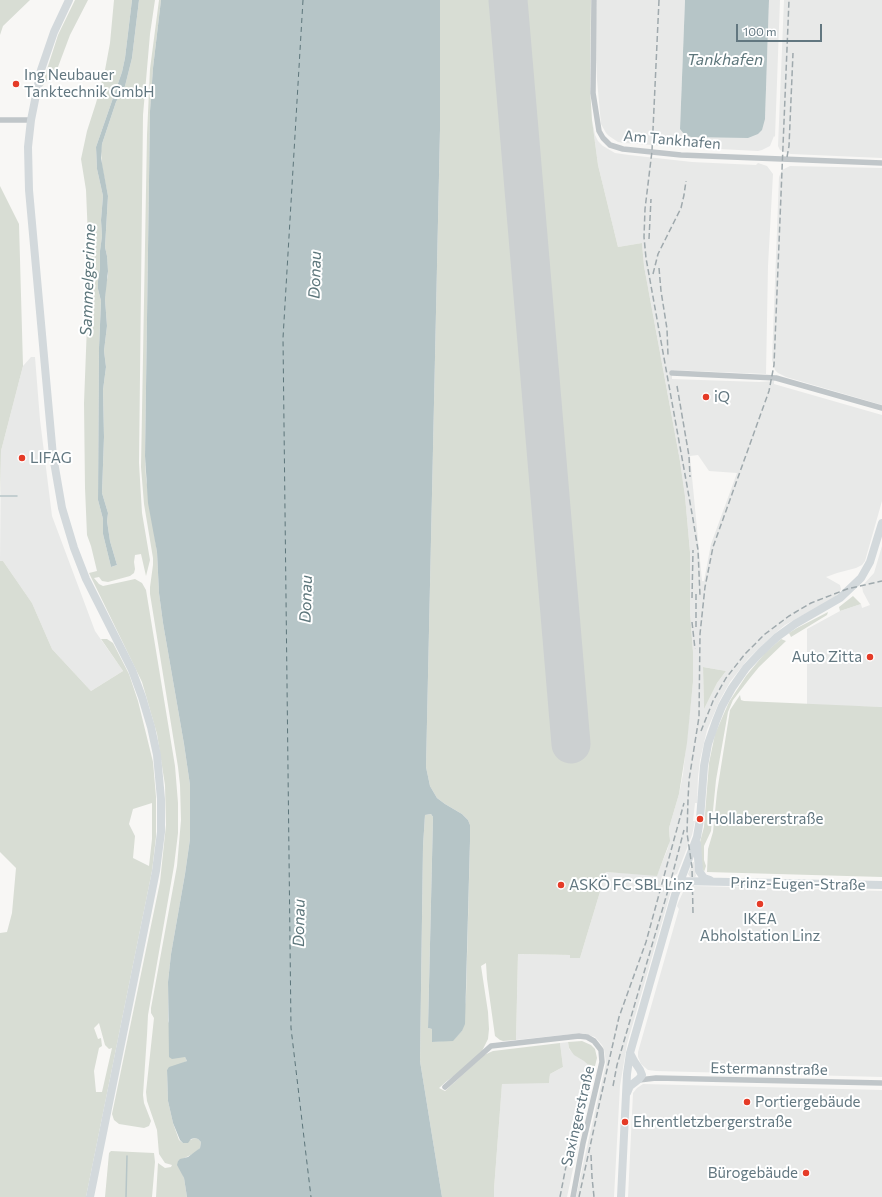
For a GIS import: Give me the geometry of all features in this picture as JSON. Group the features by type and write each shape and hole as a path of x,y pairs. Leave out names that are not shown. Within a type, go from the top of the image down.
{"main road":[{"path":"69,0 54,32 43,63 35,93 28,159 29,197 48,415 58,490 68,532 92,591 132,670 142,697 154,741 160,782 161,832 157,867 90,1197"},
{"path":"621,1197 627,1074 630,1053 680,881 697,837 706,755 716,721 730,692 746,668 769,644 795,624 835,602 856,584 870,562 882,523"},
{"name":"Prinz-Eugen-Straße","path":"697,837 696,854 699,871 704,878 714,882"},
{"name":"Prinz-Eugen-Straße","path":"680,881 882,886"},
{"path":"627,1093 630,1086 642,1075 630,1053"},
{"path":"627,1074 631,1067 635,1066 640,1069"},
{"path":"627,1074 630,1080 637,1081"}],"street":[{"name":"Am Tankhafen","path":"594,0 593,93 599,131 610,145 623,150 681,154 882,163"},
{"path":"0,120 31,120"},
{"path":"672,373 776,378 882,408"},
{"name":"Saxingerstraße","path":"446,1087 491,1046 579,1036 587,1037 594,1041 601,1050 602,1062 583,1143 573,1197"},
{"name":"Estermannstraße","path":"640,1069 656,1078"},
{"name":"Estermannstraße","path":"637,1081 656,1078 882,1083"}],"shaded area":[{"path":"0,0 30,0 3,26 0,35"},
{"path":"75,0 88,0 70,35 58,67 41,88 58,35"},
{"path":"114,0 132,0 122,72 96,147 97,169 103,196 101,220 102,236 98,281 101,301 99,348 98,500 103,519 103,534 111,567 117,565 110,541 107,521 108,513 102,493 104,437 103,390 106,367 104,351 107,326 105,299 108,276 105,247 108,196 102,166 101,151 116,102 125,86 132,58 139,0 155,0 150,34 143,115 139,463 142,513 150,560 146,576 141,554 135,555 135,569 134,573 130,576 108,582 102,581 99,577 94,578 103,586 135,579 142,583 146,590 175,766 178,803 178,833 174,866 148,1015 143,1095 144,1103 151,1121 149,1126 144,1128 119,1124 114,1120 112,1114 160,882 166,825 165,785 157,734 142,682 89,573 97,571 87,535 85,488 84,403 88,299 88,238 86,190 81,159 87,131 105,70 110,43"},
{"path":"159,0 161,0 153,68 150,111 145,456 146,478 157,552 159,593 163,623 190,785 190,839 171,954 168,982 168,1021 187,1061 167,1070 168,1101 179,1140 183,1143 195,1138 201,1142 200,1148 195,1153 178,1161 184,1178 187,1197 156,1197 158,1163 165,1168 171,1167 172,1165 165,1163 159,1154 157,1130 147,1101 146,1092 154,1018 151,1013 151,1008 177,866 181,820 178,767 150,594 153,558 144,504 141,467 147,135 150,69"},
{"path":"440,0 591,0 590,87 592,120 598,165 618,247 642,243 644,266 680,461 690,552 690,612 693,652 693,682 687,743 679,794 669,828 670,841 657,876 606,872 580,958 570,958 570,955 518,954 516,1040 503,1041 495,1036 486,963 481,966 488,1012 488,1039 482,1051 469,1065 439,1088 445,1091 484,1055 493,1051 560,1043 563,1067 550,1074 549,1083 502,1084 494,1197 442,1197 420,1061 423,846 425,815 431,814 433,817 428,1028 432,1029 433,1042 453,1040 462,1031 466,996 470,841 470,825 468,820 462,814 437,798 430,786 426,767 440,130"},
{"path":"597,0 685,0 680,129 765,119 769,0 780,0 775,137 774,136 770,146 758,151 681,147 624,143 618,142 609,136 601,124 597,80 595,40"},
{"path":"784,0 882,0 882,158 791,154 780,150 778,146"},
{"path":"592,120 595,135 598,141 603,146 615,153 692,162 756,165 758,163 767,166 773,174 768,266 766,374 672,370 672,379 759,382 774,381 774,384 882,415 882,501 865,561 862,565 826,577 840,585 841,589 839,593 833,599 785,625 772,636 748,659 730,682 720,700 707,730 700,760 697,803 695,803 693,821 695,821 692,835 677,874 670,877 662,876 660,884 670,887 671,891 627,1044 620,1086 614,1197 576,1197 606,1063 604,1049 595,1037 582,1033 516,1040 518,954 570,955 580,958 606,872 657,875 668,848 670,837 669,828 683,774 693,682 693,652 690,612 690,552 685,496 680,461 644,266 642,243 618,247 598,165","holes":["698,455 709,471 737,473 711,544 704,581 702,581 690,456","703,667 726,671 717,683 704,709"]},
{"path":"790,166 882,168 882,405 786,377 775,370 772,360 779,177 782,170"},
{"path":"0,186 19,224 23,366 1,451 0,501"},
{"path":"31,357 35,357 40,420 52,516 95,631 123,671 91,691 52,649 32,603 3,561 0,561 1,451 23,366"},
{"path":"882,546 882,707 807,705 807,629 840,611 861,604 862,608 870,605 863,592 862,586 874,573"},
{"path":"0,561 3,561 32,603 52,649 91,691 123,671 101,639 107,639 113,643 129,674 138,701 153,762 156,797 156,837 152,871 86,1197 0,1197 0,933 7,932 12,913 16,868 0,852","holes":["152,803 152,839 149,866 133,858 135,836 129,824 133,809","99,1023 105,1045 109,1049 112,1048 102,1092 96,1092 94,1071 99,1048 102,1046 101,1038 98,1039 94,1028"]},
{"path":"853,596 861,604 840,611 839,607"},
{"path":"828,612 827,615 791,637 789,633"},
{"path":"781,639 786,641 759,667 750,678 733,700 728,712 716,780 711,831 704,846 704,860 706,866 704,872 702,868 700,842 704,827 709,763 715,734 729,702 746,676 765,653"},
{"path":"703,667 726,671 717,683 704,709"},
{"path":"740,695 741,700 744,701 882,707 882,877 707,872 708,849 713,832 717,792 730,710"},
{"path":"693,862 696,876 690,877 688,874"},
{"path":"689,887 882,891 882,1077 656,1071 648,1070 641,1064 638,1057 638,1052 679,909 677,906 683,892"},
{"path":"582,1041 591,1045 595,1049 597,1058 594,1070 574,1055 569,1048 568,1042"},
{"path":"568,1042 569,1049 590,1065 594,1070 567,1197 494,1197 502,1083 549,1083 550,1074 563,1067 560,1043"},
{"path":"643,1084 882,1090 882,1197 628,1197 633,1093"},
{"path":"111,1151 154,1153 155,1162 152,1197 105,1197 109,1153"}],"water":[{"path":"132,0 139,0 132,58 125,86 116,102 102,144 101,158 108,196 105,247 108,271 105,299 107,326 104,351 106,367 103,390 104,437 102,493 108,513 107,521 110,541 117,565 111,567 103,534 103,519 98,500 99,348 101,301 98,281 102,236 101,220 103,196 97,169 96,147 122,72"},
{"name":"Donau","path":"161,0 440,0 440,130 426,767 430,786 437,798 462,814 468,820 470,825 465,1024 462,1031 453,1041 432,1042 432,1029 428,1028 433,817 431,814 425,815 423,846 420,1061 442,1197 187,1197 184,1178 177,1165 180,1159 188,1157 200,1148 201,1142 195,1138 191,1139 188,1143 183,1143 180,1140 173,1123 168,1101 167,1070 169,1067 187,1061 185,1057 172,1059 169,1057 168,982 171,954 190,839 190,785 163,623 159,593 157,552 148,503 145,456 150,111 153,68"},
{"name":"Tankhafen","path":"685,0 769,0 765,119 762,130 758,134 748,138 691,137 684,134 680,129"}],"waterway":[{"path":"0,496 17,496"},
{"path":"126,1197 127,1156"}],"ferry route":[{"path":"303,0 283,338 291,1028 311,1197"}],"runway":[{"path":"508,0 571,744"}],"railway":[{"path":"659,0 652,151 645,209 644,237 646,258 698,550 700,596"},
{"path":"693,913 692,867 687,833 688,800 689,780 699,717 700,634 705,587 713,547 769,391 774,365 789,0"},
{"path":"787,157 789,146 793,53"},
{"path":"653,274 658,254 681,208 686,181"},
{"path":"649,239 651,199"},
{"path":"659,268 667,329 668,355"},
{"path":"677,386 689,456 690,477"},
{"path":"692,598 693,550"},
{"path":"701,731 713,701 726,678 745,654 765,634 789,616 811,603 847,589 882,581"},
{"path":"696,591 696,627"},
{"path":"692,622 695,649"},
{"path":"602,1092 619,1017 646,942 684,803"},
{"path":"613,1086 617,1065 671,880 684,830"},
{"path":"579,1197 603,1087"},
{"path":"560,1197 574,1125"},
{"path":"591,1155 594,1197"}],"place":[{"name":"Ing Neubauer Tanktechnik GmbH","path":"16,84"},
{"name":"iQ","path":"706,397"},
{"name":"LIFAG","path":"22,458"},
{"name":"Auto Zitta","path":"870,657"},
{"name":"Hollabererstraße","path":"700,819"},
{"name":"ASKÖ FC SBL Linz","path":"561,885"},
{"name":"IKEA Abholstation Linz","path":"760,904"},
{"name":"Portiergebäude","path":"747,1102"},
{"name":"Ehrentletzbergerstraße","path":"625,1122"},
{"name":"Bürogebäude","path":"806,1173"}],"water label":[{"name":"Sammelgerinne","path":"88,280"}]}
